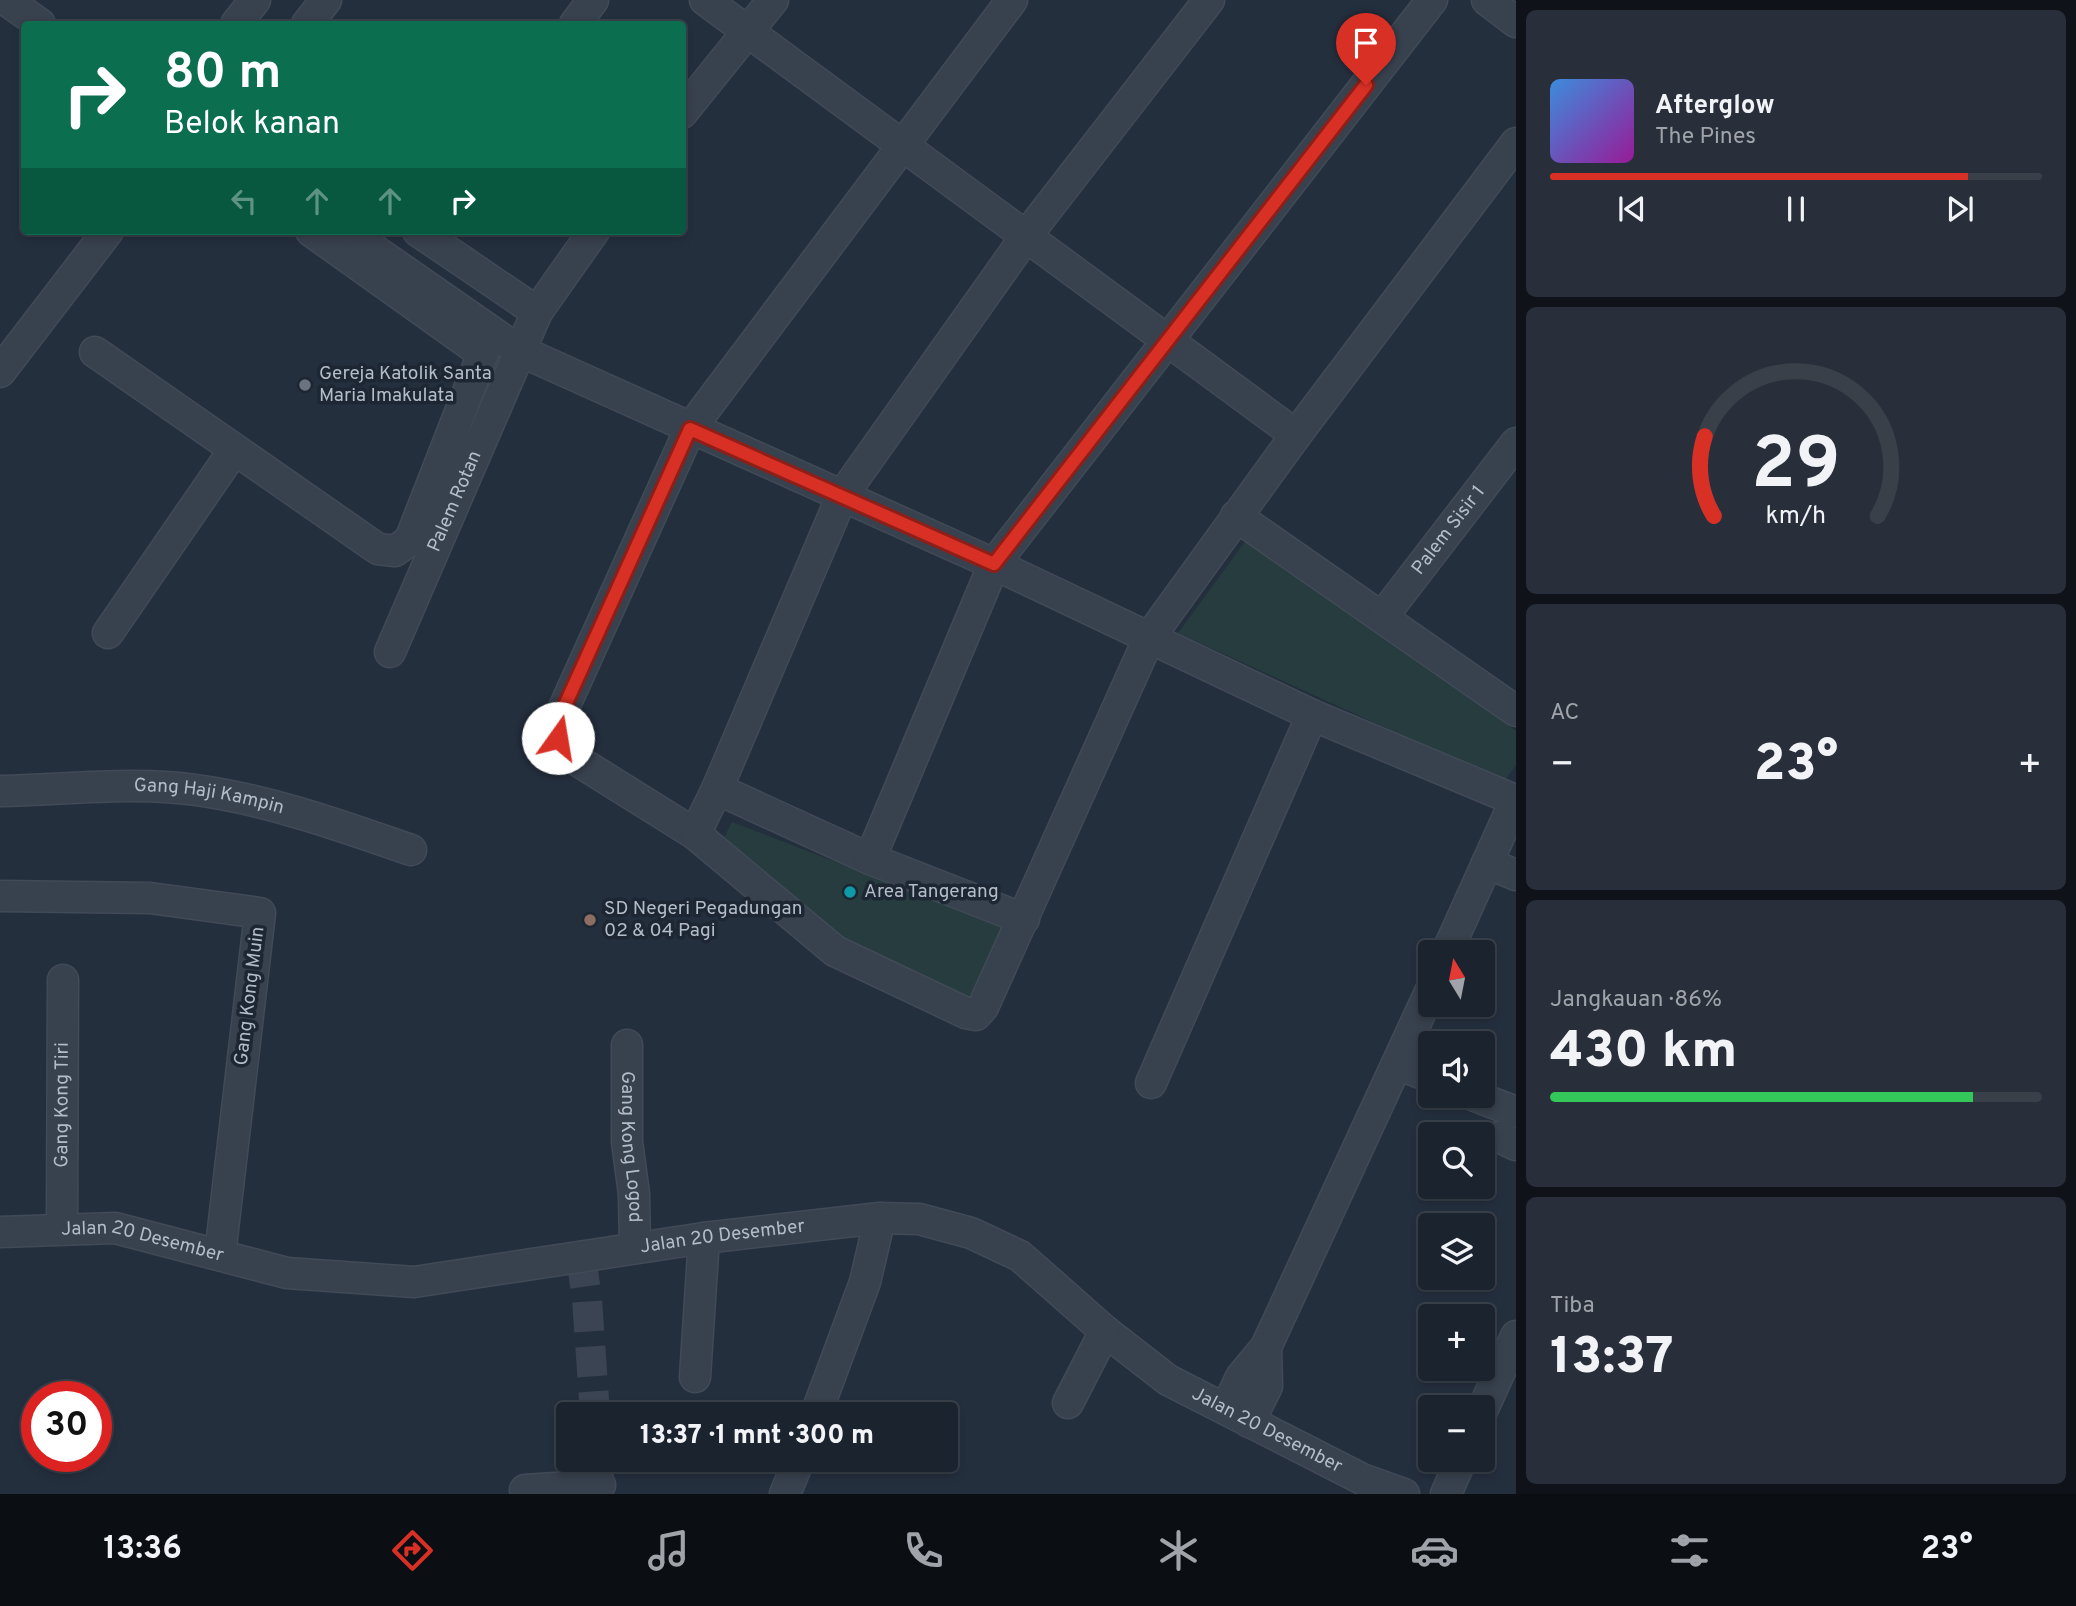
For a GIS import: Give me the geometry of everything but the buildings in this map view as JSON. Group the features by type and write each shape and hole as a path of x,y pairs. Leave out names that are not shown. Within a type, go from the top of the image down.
{"street":[{"path":"6,0 36,21"},
{"path":"238,21 255,0"},
{"path":"309,21 326,0"},
{"path":"577,21 593,0"},
{"path":"705,0 900,146 1168,338 1296,435"},
{"path":"686,108 773,0"},
{"path":"1012,0 690,429 557,723 558,738 567,754 695,834 835,951 966,1013 976,1015 983,1007 1149,638 1296,435 1516,144"},
{"path":"695,834 717,789 842,496 1027,235 1209,0"},
{"path":"870,859 994,564 1433,0"},
{"path":"1487,0 1516,22"},
{"path":"0,372 105,235"},
{"path":"316,235 487,343 518,350 994,564 1312,715 1516,799 1452,940"},
{"path":"352,235 487,343"},
{"path":"424,235 537,312"},
{"name":"Palem Rotan","path":"390,652 518,350 537,312 591,235"},
{"path":"95,352 378,549 395,551 410,540 487,343"},
{"name":"Palem Sisir 1","path":"1383,617 1516,443"},
{"path":"108,633 234,450"},
{"path":"1236,516 1516,711"},
{"path":"1151,1083 1312,715"},
{"name":"Gang Haji Kampin","path":"0,791 134,785 197,790 342,826 411,850"},
{"path":"717,789 870,859 1024,919"},
{"path":"1487,863 1516,875"},
{"name":"Gang Kong Muin","path":"0,896 150,898 260,913 220,1255"},
{"name":"Gang Kong Tiri","path":"62,980 62,1229"},
{"path":"1238,1415 1266,1386 1266,1347 1419,1017"},
{"name":"Gang Kong Logod","path":"627,1045 627,1142 634,1194 635,1248"},
{"path":"1398,1064 1418,1072"},
{"path":"1495,1104 1516,1112"},
{"path":"820,1402 865,1282 880,1218"},
{"name":"Jalan 20 Desember","path":"0,1232 114,1228 287,1273 414,1282 704,1238 880,1218 932,1222 971,1233 1020,1256 1105,1331 1168,1380 1238,1415 1359,1486 1404,1494"},
{"path":"695,1377 704,1238"},
{"path":"1068,1403 1105,1331"},
{"path":"1492,1395 1509,1369 1516,1336"},
{"path":"785,1494 794,1472"},
{"path":"1446,1494 1456,1472"},
{"path":"525,1490 600,1485"}],"green space":[{"path":"1247,539 1516,731 1516,765 1504,782 1178,633"},
{"path":"732,822 1007,928 975,1005 822,937 718,849"}],"tunnel":[{"path":"581,1257 587,1299 594,1402"},
{"path":"599,1472 600,1494"}],"place":[{"name":"Gereja Katolik Santa Maria Imakulata","path":"305,385"},
{"name":"Area Tangerang","path":"850,892"},
{"name":"SD Negeri Pegadungan 02 & 04 Pagi","path":"590,920"}],"route":[{"path":"558,738 557,723 690,429 994,564 1366,85"}]}
